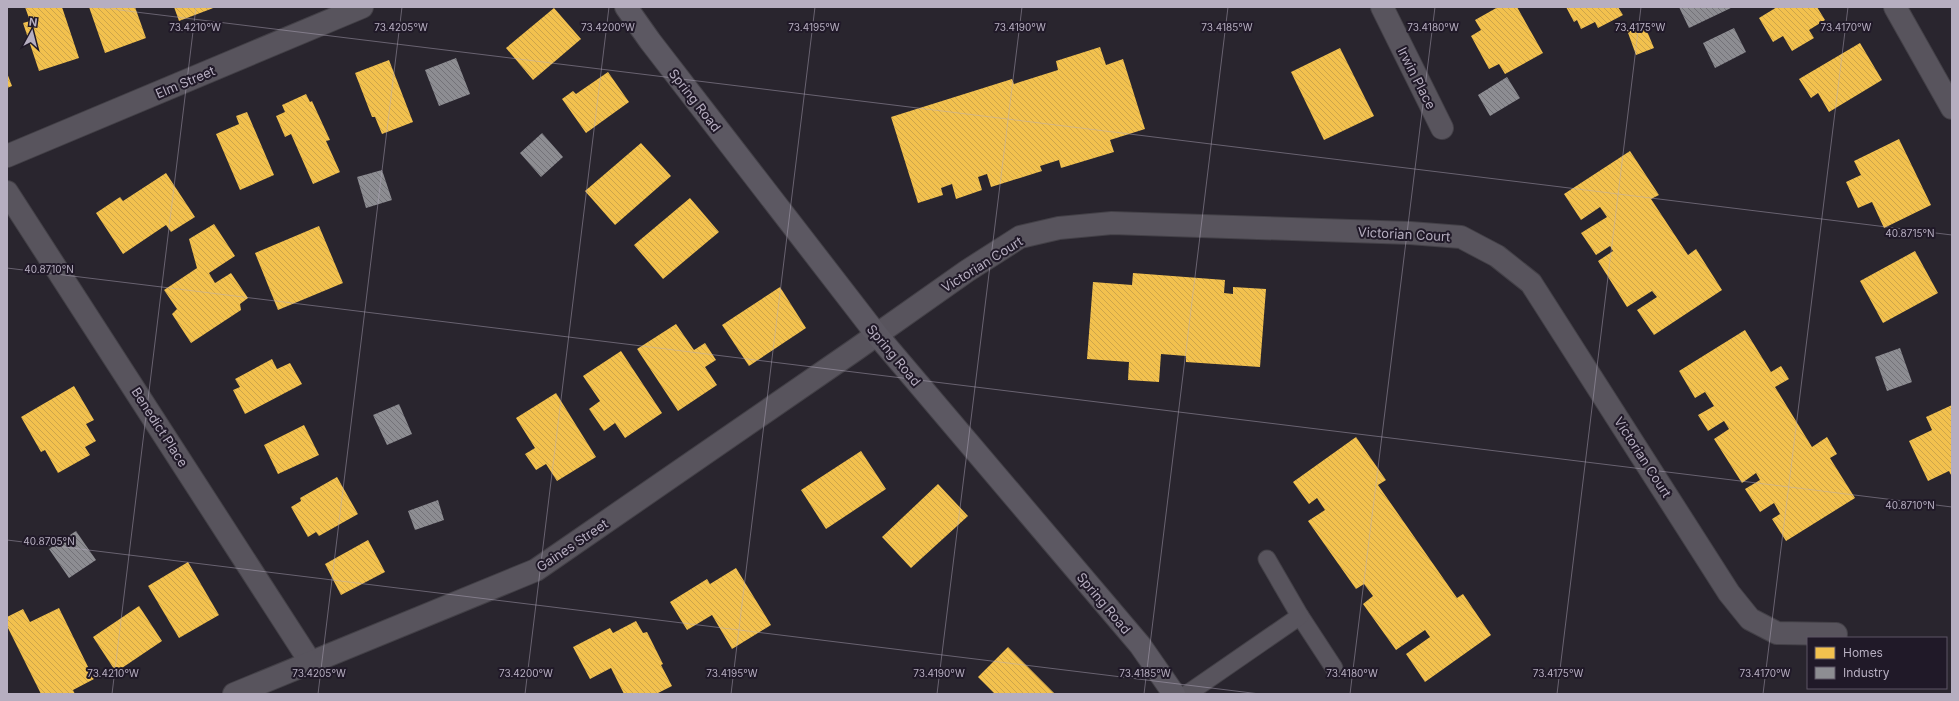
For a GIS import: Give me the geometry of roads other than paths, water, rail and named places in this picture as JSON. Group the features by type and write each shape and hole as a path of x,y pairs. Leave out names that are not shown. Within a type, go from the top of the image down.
{"main road":[{"name":"Spring Road","path":"626,7 655,48 877,335 1140,646 1174,694"}],"street":[{"name":"Elm Street","path":"7,156 362,7"},
{"name":"Irwin Place","path":"1382,7 1442,128"},
{"path":"1895,7 1952,108"},
{"name":"Benedict Place","path":"7,192 311,663"},
{"name":"Victorian Court","path":"877,335 967,271 1020,238 1059,228 1112,223 1410,233 1461,237 1497,256 1531,283 1729,593 1750,619 1777,633 1836,634"},
{"name":"Gaines Street","path":"234,694 536,570 877,335"}],"lane":[{"path":"1267,559 1300,616 1334,668"},
{"path":"1187,694 1300,616"}]}
